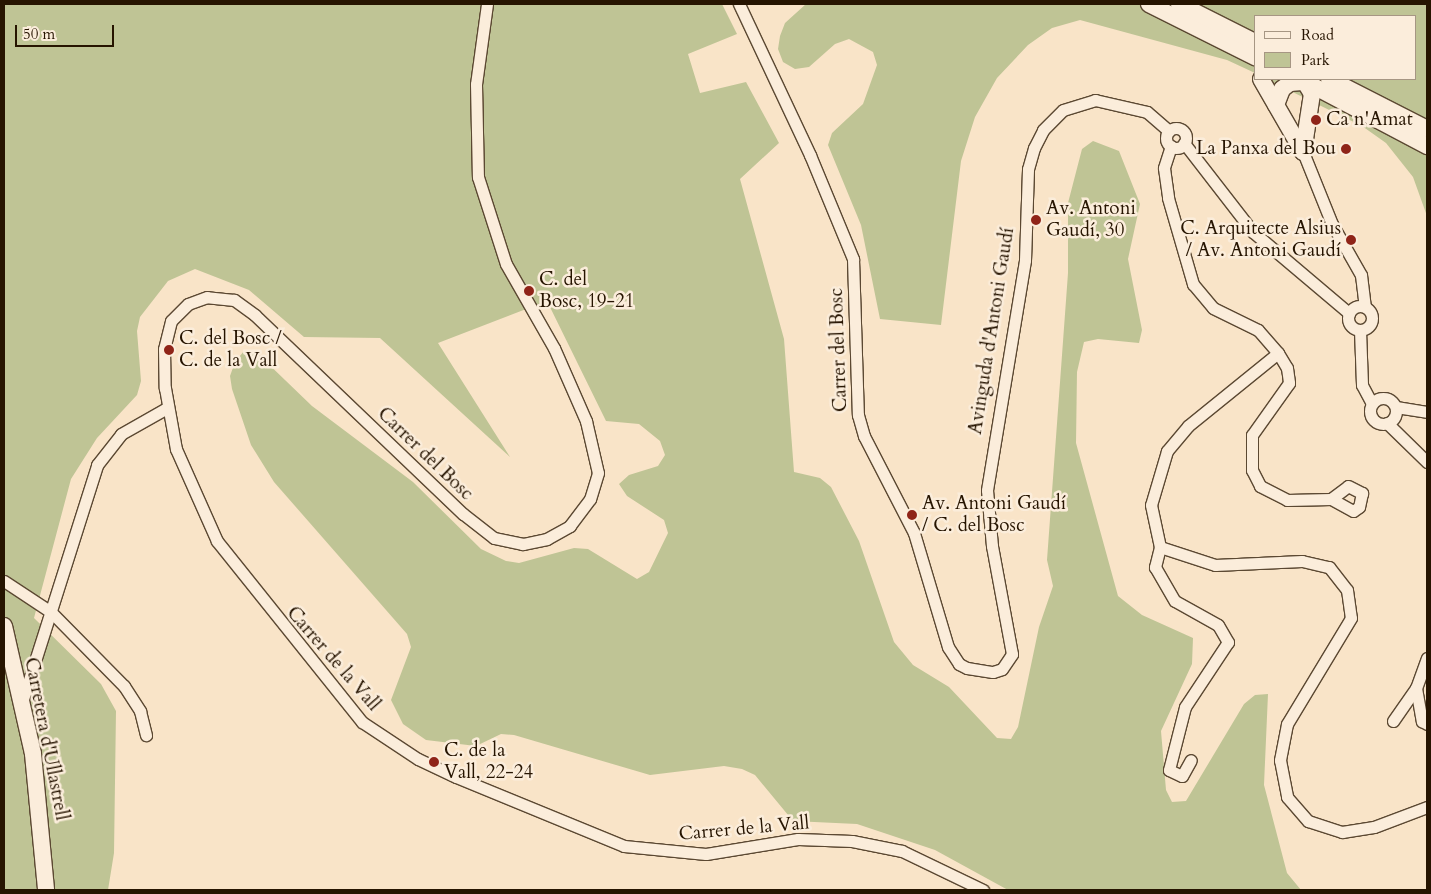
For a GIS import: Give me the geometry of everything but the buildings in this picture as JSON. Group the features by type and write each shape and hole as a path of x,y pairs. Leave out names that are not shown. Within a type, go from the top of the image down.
{"main road":[{"path":"1149,4 1254,57"},
{"path":"1179,4 1254,42"},
{"path":"1222,41 1254,71"},
{"path":"1262,80 1303,152"},
{"path":"1278,111 1282,89 1303,80 1345,87"},
{"path":"1303,80 1312,94 1303,152"},
{"path":"1303,80 1427,146"},
{"path":"1331,80 1427,129"},
{"path":"1278,111 1293,122 1329,106 1376,120"},
{"name":"Carretera d'Ullastrell","path":"4,626 22,703 40,796 46,890"}],"street":[{"name":"Carrer del Bosc","path":"167,408 164,350 171,321 196,300 234,300 494,538 523,544 547,540 584,513 598,474 586,421 554,348 506,264 478,177 476,84 487,4"},
{"name":"Carrer del Bosc","path":"739,4 810,155 853,259 858,416 877,467 914,533 948,647 959,664 983,672 1002,669 1012,654"},
{"name":"Avinguda d'Antoni Gaudí","path":"1012,654 990,538 987,490 1024,260 1028,170 1034,148 1043,130 1063,110 1094,100 1117,101 1147,112 1169,131 1183,131 1184,143"},
{"path":"1169,131 1166,139 1171,146 1165,176 1186,270 1213,308 1258,330 1278,353 1287,368 1289,383 1252,435 1252,470 1260,486 1276,497 1331,499"},
{"path":"1171,146 1184,143 1253,232 1349,313 1350,325 1360,330 1368,328 1372,319 1365,307 1361,275 1332,224 1303,152"},
{"path":"1349,313 1356,307 1365,307"},
{"path":"1360,330 1362,385 1372,404 1373,419 1387,423 1427,462"},
{"path":"1191,760 1182,776 1169,770 1185,707 1228,642 1218,625 1175,601 1155,567 1160,547 1151,505 1167,451 1188,426 1278,353"},
{"path":"1372,404 1385,398 1396,407 1427,412"},
{"path":"1387,423 1395,417 1396,407"},
{"path":"22,703 100,460 121,434 167,408"},
{"name":"Carrer de la Vall","path":"167,408 200,511 237,571 362,722 418,759 624,846 706,854 798,840 852,841 931,862 983,890"},
{"path":"1160,547 1215,565 1302,561 1329,567 1347,590 1351,618 1287,724 1280,760 1288,797 1308,821 1342,832 1374,827 1427,806"},
{"path":"4,581 51,612 124,686 140,712 146,735"},
{"path":"1427,658 1420,694 1422,721 1427,724"},
{"path":"1394,721 1420,694"}],"green space":[{"path":"4,4 722,4 737,34 688,54 700,93 746,82 779,143 740,179 784,339 794,472 820,478 831,487 859,541 894,642 913,665 949,687 997,738 1011,739 1018,727 1039,627 1053,586 1047,560 1068,273 1068,203 1082,149 1093,141 1119,151 1140,204 1128,259 1142,330 1139,343 1098,339 1084,342 1077,372 1076,443 1118,596 1142,615 1193,638 1192,664 1161,731 1166,790 1172,802 1186,801 1244,704 1255,695 1268,694 1264,785 1287,873 1301,890 1008,890 935,850 857,824 793,821 755,775 742,769 724,766 650,775 514,735 501,734 476,746 426,740 403,724 391,700 411,647 407,634 274,482 251,445 232,389 230,376 235,362 244,351 258,354 312,406 413,482 481,549 506,561 519,563 574,548 588,549 637,579 649,572 668,533 664,520 627,496 619,484 629,475 658,466 665,455 660,441 639,424 606,421 547,301 438,343 510,457 380,338 304,337 249,290 195,269 168,281 140,317 137,331 141,381 137,395 97,438 71,479 34,618 101,684 116,711 114,853 108,890 4,890"},
{"path":"806,4 1427,4 1427,216 1413,177 1386,143 1362,126 1268,80 1416,80 1416,15 1254,15 1254,73 1227,60 1080,20 1052,28 1028,45 997,78 975,117 961,161 941,325 880,319 861,225 828,145 832,133 863,104 877,65 873,52 849,39 835,44 809,67 795,69 783,62 778,49 785,23"}],"place":[{"name":"Ca n'Amat","path":"1316,120"},
{"name":"La Panxa del Bou","path":"1346,149"},
{"name":"Av. Antoni Gaudí, 30","path":"1036,220"},
{"name":"C. Arquitecte Alsius / Av. Antoni Gaudí","path":"1351,240"},
{"name":"C. del Bosc, 19-21","path":"529,291"},
{"name":"C. del Bosc / C. de la Vall","path":"169,350"},
{"name":"Av. Antoni Gaudí / C. del Bosc","path":"912,515"},
{"name":"C. de la Vall, 22-24","path":"434,762"}]}
